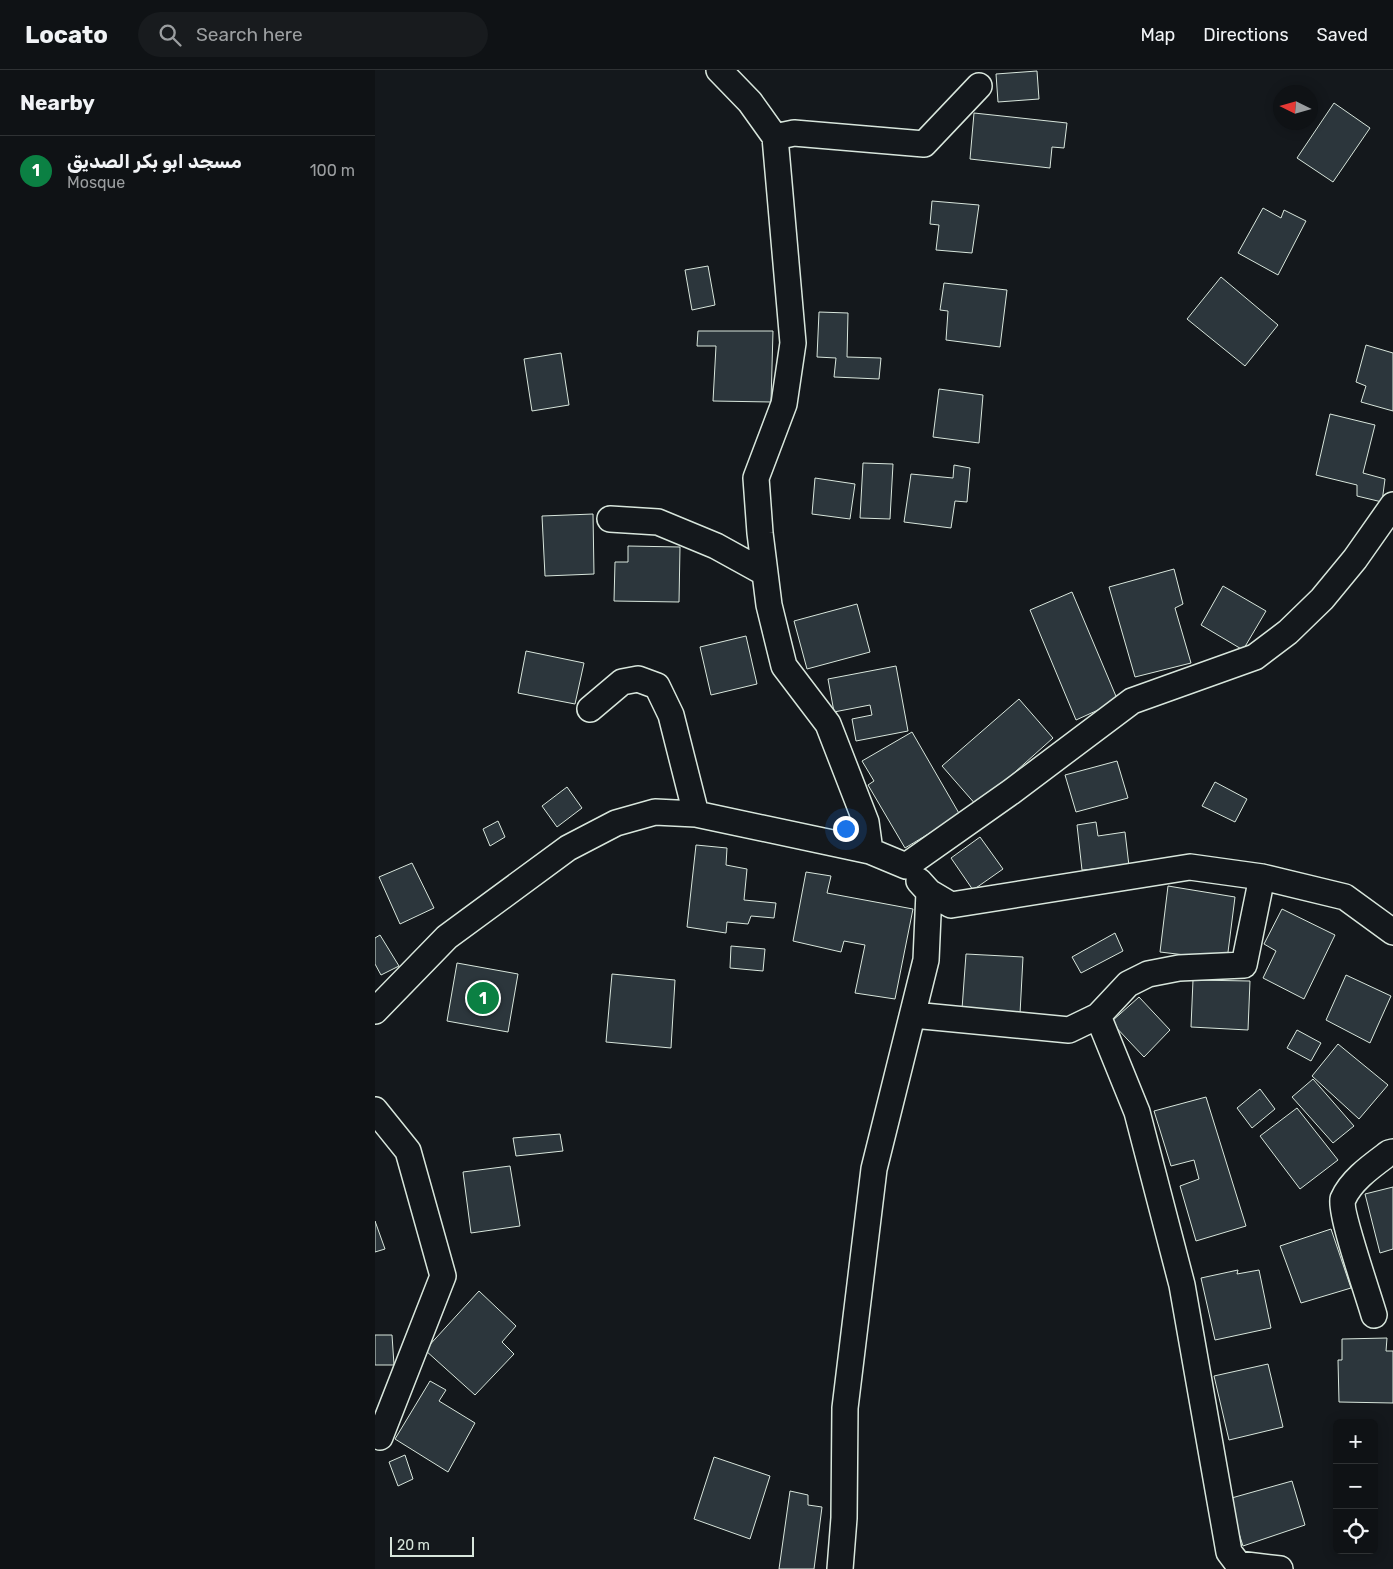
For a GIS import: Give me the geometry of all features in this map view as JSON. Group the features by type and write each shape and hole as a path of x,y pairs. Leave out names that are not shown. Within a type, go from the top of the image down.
{"street":[{"path":"719,70 750,102 775,137 793,343 783,404 756,478 769,605 784,666 827,724 866,822 870,851"},
{"path":"775,137 794,132 924,144 979,86"},
{"path":"906,866 1011,792 1132,701 1255,657 1288,632 1322,599 1355,559 1393,505"},
{"path":"610,519 658,522 716,546 765,573"},
{"path":"590,709 623,682 638,679 657,686 671,715 696,814"},
{"path":"375,1011 447,936 568,848 616,823 655,812 696,814 870,851 906,866 929,892 951,905 1190,867 1262,878 1345,897 1393,932"},
{"path":"913,1016 1069,1030 1098,1016 1128,984 1148,974 1179,968 1244,965 1262,878"},
{"path":"840,1569 844,1518 845,1408 874,1169 926,960 929,892"},
{"path":"1098,1016 1137,1112 1182,1285 1229,1552 1239,1564 1280,1569"},
{"path":"375,1110 408,1151 443,1276 380,1437"},
{"path":"1374,1315 1342,1202 1349,1189 1367,1170 1393,1152"}],"building":[{"path":"1037,71 1039,99 998,102 996,74"},
{"path":"1334,103 1370,128 1333,182 1297,158 1316,130 1318,130 1318,127"},
{"path":"974,113 1067,123 1064,148 1052,147 1050,168 970,159"},
{"path":"932,201 979,205 972,253 936,250 939,225 930,224"},
{"path":"1263,208 1281,218 1284,210 1306,221 1278,275 1238,253"},
{"path":"708,266 715,305 692,310 685,270"},
{"path":"1221,277 1278,325 1245,366 1187,319"},
{"path":"944,283 1007,290 1000,347 946,340 948,311 940,310"},
{"path":"819,312 848,313 847,357 881,358 879,379 834,377 836,358 817,357"},
{"path":"698,331 773,331 771,402 713,401 716,346 697,346"},
{"path":"1366,345 1393,353 1393,411 1361,402 1366,386 1356,382"},
{"path":"561,353 569,405 532,411 524,359"},
{"path":"939,389 983,395 979,443 933,437"},
{"path":"1330,414 1375,425 1363,473 1385,479 1382,502 1357,496 1357,485 1316,475"},
{"path":"863,463 893,464 890,519 860,518"},
{"path":"954,465 970,468 967,502 955,501 951,528 904,522 911,474 953,478"},
{"path":"815,478 855,484 850,519 812,514"},
{"path":"593,514 594,574 545,576 542,516"},
{"path":"628,546 680,547 679,602 614,601 615,562 628,562"},
{"path":"1174,569 1183,604 1175,608 1191,663 1135,677 1109,587"},
{"path":"1223,586 1266,611 1243,650 1201,625"},
{"path":"1072,592 1118,701 1076,720 1030,610"},
{"path":"857,604 870,652 807,669 794,621"},
{"path":"746,636 757,684 711,695 700,647"},
{"path":"526,651 584,663 575,704 518,693"},
{"path":"896,666 908,731 856,741 852,719 872,715 870,705 834,712 828,679"},
{"path":"1019,699 1053,738 977,806 942,766"},
{"path":"912,732 960,815 905,848 868,785 874,781 862,761"},
{"path":"1117,761 1128,798 1076,812 1065,775"},
{"path":"1215,782 1247,799 1235,822 1202,806"},
{"path":"567,787 582,808 557,827 542,806"},
{"path":"498,821 505,837 490,846 483,829"},
{"path":"1096,822 1098,836 1125,832 1129,866 1082,870 1077,825"},
{"path":"980,837 1003,869 973,890 951,858"},
{"path":"696,845 727,848 726,865 747,869 744,900 776,903 774,918 751,916 748,924 727,922 726,933 687,927"},
{"path":"412,863 434,908 400,924 379,877"},
{"path":"806,872 831,876 827,893 913,909 895,999 855,993 865,945 844,941 841,952 793,941"},
{"path":"1168,886 1235,897 1227,960 1160,952"},
{"path":"1282,909 1335,935 1304,999 1263,978 1276,951 1264,944"},
{"path":"1115,933 1123,951 1081,973 1072,957"},
{"path":"380,935 399,966 381,975 375,964 375,938"},
{"path":"731,946 765,949 763,971 730,968"},
{"path":"966,954 1023,957 1020,1014 962,1009"},
{"path":"457,963 518,974 508,1032 447,1021"},
{"path":"612,974 675,980 671,1048 606,1042"},
{"path":"1346,975 1391,996 1370,1043 1326,1020"},
{"path":"1193,980 1250,981 1248,1030 1191,1027"},
{"path":"1139,997 1170,1030 1144,1057 1111,1022"},
{"path":"1297,1030 1321,1043 1311,1061 1287,1048"},
{"path":"1338,1044 1388,1085 1359,1119 1312,1076"},
{"path":"1313,1079 1354,1126 1333,1143 1292,1097"},
{"path":"1260,1089 1275,1109 1252,1128 1237,1108"},
{"path":"1206,1097 1246,1226 1196,1241 1180,1186 1199,1179 1194,1160 1171,1166 1154,1111"},
{"path":"1297,1108 1338,1160 1300,1189 1260,1136"},
{"path":"560,1134 563,1151 516,1156 513,1138"},
{"path":"510,1166 520,1226 471,1233 463,1172"},
{"path":"1393,1187 1393,1249 1380,1253 1365,1194"},
{"path":"375,1221 385,1249 375,1252"},
{"path":"1331,1229 1351,1288 1301,1303 1280,1246"},
{"path":"1238,1270 1237,1274 1259,1270 1271,1328 1215,1340 1201,1278"},
{"path":"479,1291 516,1326 502,1342 514,1354 475,1395 425,1350"},
{"path":"375,1335 392,1335 394,1365 375,1365"},
{"path":"1387,1338 1386,1351 1393,1351 1393,1403 1339,1402 1338,1360 1342,1360 1342,1339"},
{"path":"1268,1364 1283,1427 1229,1440 1214,1376"},
{"path":"430,1381 446,1390 439,1401 475,1423 448,1472 395,1439"},
{"path":"405,1455 413,1479 398,1486 389,1462"},
{"path":"714,1457 770,1476 750,1539 694,1519"},
{"path":"1292,1481 1305,1525 1243,1546 1228,1499"},
{"path":"790,1491 808,1495 808,1505 822,1507 814,1569 779,1569"}],"place":[{"name":"مسجد ابو بكر الصديق","path":"483,998"}]}
